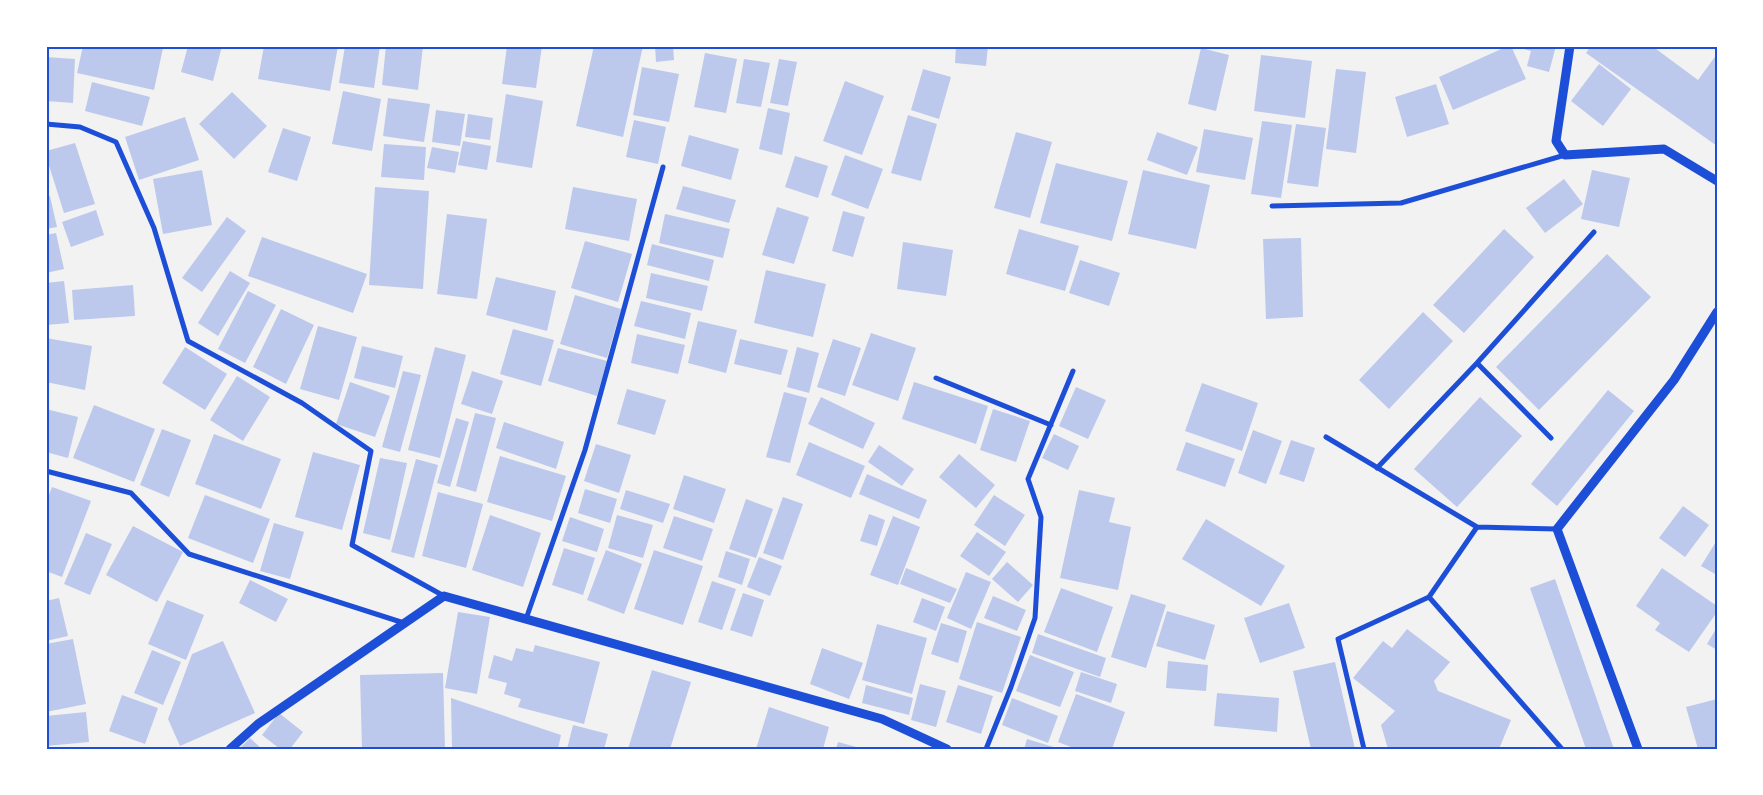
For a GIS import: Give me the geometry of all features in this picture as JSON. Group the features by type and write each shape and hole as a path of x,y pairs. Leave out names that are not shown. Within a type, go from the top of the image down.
{"street":[{"path":"1565,155 1556,141 1570,46"},
{"path":"46,124 80,127 116,142 154,228 188,341 302,402 370,452 352,546 444,596 882,719 947,749"},
{"path":"1272,206 1401,204 1565,155 1664,149 1717,181"},
{"path":"526,619 585,450 663,167"},
{"path":"1377,468 1477,363 1594,232"},
{"path":"1557,530 1674,380 1717,312"},
{"path":"1477,363 1551,438"},
{"path":"986,749 1011,687 1035,618 1041,517 1028,479 1073,371"},
{"path":"936,378 1051,425"},
{"path":"1326,437 1477,527 1557,530"},
{"path":"46,471 131,493 189,554 404,623"},
{"path":"1364,749 1338,639 1429,597 1477,527"},
{"path":"1557,530 1638,749"},
{"path":"230,749 258,724 444,596"},
{"path":"1429,597 1562,749"}],"building":[{"path":"83,46 156,46 163,48 154,90 77,73"},
{"path":"188,46 222,46 213,81 181,72"},
{"path":"264,46 338,46 330,91 258,79"},
{"path":"345,46 380,46 374,88 339,83"},
{"path":"386,46 423,46 418,90 382,85"},
{"path":"507,46 542,46 536,88 502,84"},
{"path":"594,46 643,46 623,137 576,126"},
{"path":"655,46 673,46 674,60 656,62"},
{"path":"956,46 988,46 986,66 955,63"},
{"path":"1511,46 1526,79 1453,110 1439,77"},
{"path":"1524,46 1556,46 1549,72 1527,66 1531,51 1524,49"},
{"path":"1591,46 1652,46 1698,80 1717,54 1717,146 1586,53"},
{"path":"1201,48 1229,55 1216,111 1188,104"},
{"path":"705,53 737,59 726,113 694,107"},
{"path":"1261,55 1312,61 1305,118 1254,111"},
{"path":"46,57 75,59 73,103 46,101"},
{"path":"744,59 770,63 761,107 736,103"},
{"path":"779,59 797,62 788,106 770,103"},
{"path":"1599,64 1631,89 1603,126 1571,101"},
{"path":"642,67 679,74 669,122 633,115"},
{"path":"923,69 951,77 939,119 911,110"},
{"path":"1336,69 1366,72 1356,153 1326,149"},
{"path":"845,81 884,96 862,155 823,141"},
{"path":"92,82 150,97 142,126 85,111"},
{"path":"1436,84 1449,124 1407,137 1395,97"},
{"path":"343,91 381,99 372,151 332,144"},
{"path":"232,92 267,126 234,159 199,124"},
{"path":"506,94 543,101 532,168 496,162"},
{"path":"388,98 430,104 424,142 383,136"},
{"path":"768,108 790,113 782,155 759,149"},
{"path":"436,110 465,114 460,146 432,142"},
{"path":"468,114 493,118 490,140 465,137"},
{"path":"908,115 937,124 921,181 891,173"},
{"path":"185,117 199,160 139,180 125,137"},
{"path":"634,120 666,127 658,164 626,157"},
{"path":"1262,121 1292,125 1281,198 1251,194"},
{"path":"1296,124 1326,128 1318,187 1287,183"},
{"path":"283,128 311,137 297,181 268,172"},
{"path":"1204,129 1253,138 1245,180 1196,172"},
{"path":"1016,132 1052,142 1030,218 994,208"},
{"path":"1157,132 1198,147 1187,175 1147,160"},
{"path":"689,135 739,149 731,180 681,166"},
{"path":"463,141 491,146 487,170 458,165"},
{"path":"75,143 95,204 64,213 46,151"},
{"path":"384,144 426,147 424,180 381,177"},
{"path":"432,147 459,152 455,173 427,168"},
{"path":"845,155 883,169 868,209 831,195"},
{"path":"795,156 828,166 818,198 785,187"},
{"path":"1056,163 1128,181 1112,241 1040,223"},
{"path":"202,170 212,225 163,234 153,179"},
{"path":"1143,170 1210,185 1196,249 1128,234"},
{"path":"1592,170 1630,178 1619,227 1581,219"},
{"path":"1564,179 1583,204 1545,233 1526,208"},
{"path":"683,186 736,200 729,223 676,209"},
{"path":"375,187 429,191 423,289 369,285"},
{"path":"573,187 637,199 629,241 565,229"},
{"path":"50,196 57,227 46,229 46,197"},
{"path":"777,207 809,217 794,264 762,255"},
{"path":"96,210 104,235 71,247 62,222"},
{"path":"843,211 865,217 853,257 832,251"},
{"path":"447,214 487,219 477,299 437,294"},
{"path":"665,214 730,229 723,258 659,243"},
{"path":"227,217 246,231 202,292 182,278"},
{"path":"1019,229 1079,246 1065,291 1006,274"},
{"path":"1504,229 1534,257 1464,333 1433,305"},
{"path":"56,233 64,269 46,273 46,235"},
{"path":"262,237 367,274 353,313 248,276"},
{"path":"1301,238 1303,317 1266,319 1263,239"},
{"path":"585,241 632,254 618,302 571,288"},
{"path":"903,242 953,250 946,296 897,289"},
{"path":"652,244 714,260 709,281 647,265"},
{"path":"1607,254 1651,297 1539,410 1496,367"},
{"path":"1080,260 1120,273 1109,306 1069,293"},
{"path":"766,270 826,284 813,337 754,323"},
{"path":"230,271 250,283 218,336 198,323"},
{"path":"651,273 708,286 702,311 646,298"},
{"path":"496,277 556,291 547,331 486,315"},
{"path":"64,281 69,323 46,325 46,283"},
{"path":"133,285 135,316 74,320 72,290"},
{"path":"248,291 276,305 245,363 218,349"},
{"path":"575,295 621,309 607,358 560,344"},
{"path":"641,301 691,313 685,339 634,326"},
{"path":"281,309 314,325 286,384 253,367"},
{"path":"1423,312 1453,341 1389,409 1359,380"},
{"path":"698,321 737,330 726,373 688,363"},
{"path":"318,326 357,337 339,400 300,389"},
{"path":"513,329 554,340 541,386 500,374"},
{"path":"871,333 916,348 898,401 852,385"},
{"path":"637,334 685,345 678,374 631,363"},
{"path":"46,338 92,346 85,390 46,382"},
{"path":"740,339 788,350 781,375 734,364"},
{"path":"833,339 861,348 845,396 817,387"},
{"path":"362,346 403,356 395,388 354,378"},
{"path":"185,347 227,374 205,410 162,383"},
{"path":"435,347 466,355 440,458 408,450"},
{"path":"797,347 819,353 809,393 787,387"},
{"path":"558,348 607,361 597,396 548,381"},
{"path":"403,371 421,375 400,452 382,447"},
{"path":"472,371 503,381 492,414 461,404"},
{"path":"237,376 270,397 243,441 210,420"},
{"path":"350,382 390,396 375,437 336,424"},
{"path":"914,382 988,406 976,444 902,419"},
{"path":"1202,383 1258,403 1242,451 1185,431"},
{"path":"1076,387 1106,400 1088,439 1059,426"},
{"path":"627,389 666,400 655,435 617,424"},
{"path":"1608,390 1634,411 1557,506 1531,484"},
{"path":"784,392 807,398 790,463 766,457"},
{"path":"821,397 875,423 863,449 808,424"},
{"path":"1480,397 1522,436 1457,507 1414,469"},
{"path":"94,405 155,429 134,482 73,458"},
{"path":"46,409 78,417 68,458 46,452"},
{"path":"993,409 1030,421 1016,462 980,450"},
{"path":"475,413 496,418 476,492 456,486"},
{"path":"456,418 469,422 450,487 437,483"},
{"path":"504,422 564,442 556,469 496,448"},
{"path":"162,429 191,440 169,497 140,485"},
{"path":"1253,430 1282,441 1266,484 1238,473"},
{"path":"214,434 281,459 261,509 195,484"},
{"path":"1054,434 1079,446 1068,470 1042,458"},
{"path":"1291,440 1315,448 1304,482 1279,474"},
{"path":"809,442 865,466 851,498 796,475"},
{"path":"1186,442 1235,459 1225,487 1176,470"},
{"path":"596,444 631,455 619,493 584,481"},
{"path":"879,445 914,469 902,486 868,462"},
{"path":"313,452 360,465 342,530 295,517"},
{"path":"959,454 995,485 976,508 939,477"},
{"path":"500,456 566,476 552,521 487,502"},
{"path":"380,458 407,463 390,540 363,533"},
{"path":"416,459 438,465 414,558 391,552"},
{"path":"867,474 927,500 919,519 859,494"},
{"path":"684,475 726,489 714,523 673,509"},
{"path":"52,487 91,501 62,577 46,571 46,503"},
{"path":"585,489 617,499 610,523 578,513"},
{"path":"626,490 670,504 663,523 620,509"},
{"path":"1079,490 1115,498 1109,522 1131,527 1118,590 1060,578"},
{"path":"438,492 483,504 466,568 422,556"},
{"path":"205,495 270,519 253,563 188,538"},
{"path":"994,495 1025,515 1005,546 974,525"},
{"path":"783,497 803,504 783,560 763,553"},
{"path":"746,499 773,509 756,558 729,549"},
{"path":"1683,506 1709,525 1685,557 1659,538"},
{"path":"869,514 885,520 877,546 860,541"},
{"path":"490,515 541,533 523,587 472,570"},
{"path":"617,515 653,525 643,558 608,548"},
{"path":"674,516 713,529 702,561 663,548"},
{"path":"893,516 920,527 898,585 870,575"},
{"path":"570,517 604,529 597,552 562,541"},
{"path":"1206,519 1285,566 1261,606 1182,559"},
{"path":"274,523 304,532 290,579 260,571"},
{"path":"133,526 183,552 157,602 106,575"},
{"path":"977,532 1006,552 989,576 960,556"},
{"path":"86,533 112,544 90,595 64,584"},
{"path":"1717,540 1717,575 1701,566"},
{"path":"564,548 595,558 583,595 552,585"},
{"path":"606,550 642,564 624,614 587,600"},
{"path":"654,550 703,566 683,625 634,609"},
{"path":"726,551 750,559 742,585 718,577"},
{"path":"759,557 782,566 770,596 747,587"},
{"path":"1007,562 1033,585 1018,602 992,579"},
{"path":"906,568 957,589 950,603 900,584"},
{"path":"1662,568 1717,606 1717,612 1689,652 1655,630 1660,623 1636,606"},
{"path":"966,572 991,582 971,629 947,618"},
{"path":"1555,579 1614,749 1586,749 1530,588"},
{"path":"250,580 288,599 276,622 239,603"},
{"path":"712,581 736,589 722,630 698,622"},
{"path":"1061,588 1113,607 1097,652 1044,632"},
{"path":"743,593 764,600 752,637 730,630"},
{"path":"1131,594 1166,605 1146,668 1111,657"},
{"path":"993,596 1026,610 1017,631 984,618"},
{"path":"59,598 68,636 46,641 46,601"},
{"path":"922,598 945,607 936,631 913,622"},
{"path":"167,600 204,615 186,660 148,644"},
{"path":"1289,603 1305,648 1260,663 1244,618"},
{"path":"1167,611 1215,625 1205,660 1156,646"},
{"path":"458,612 490,617 477,694 445,688"},
{"path":"977,622 1021,637 1002,693 959,679"},
{"path":"941,623 967,631 958,663 931,654"},
{"path":"877,624 927,638 912,694 862,680"},
{"path":"1717,627 1717,650 1707,644"},
{"path":"1407,629 1450,662 1434,681 1438,691 1511,720 1499,749 1388,749 1381,725 1395,711 1353,678 1383,641 1392,648"},
{"path":"1038,634 1106,658 1100,677 1032,653"},
{"path":"73,639 86,704 46,712 46,644"},
{"path":"223,641 255,713 180,746 168,719 192,654"},
{"path":"535,645 600,662 584,724 518,707 521,699 504,694 507,683 488,678 494,655 512,661 516,648 533,652"},
{"path":"822,648 863,663 849,699 810,684"},
{"path":"152,650 181,662 163,705 134,693"},
{"path":"1030,655 1074,672 1060,707 1016,691"},
{"path":"1168,661 1208,665 1206,691 1166,688"},
{"path":"1335,662 1355,749 1311,749 1293,671"},
{"path":"652,670 691,682 670,749 628,749"},
{"path":"1081,672 1117,684 1111,703 1075,691"},
{"path":"443,673 445,749 362,749 360,675"},
{"path":"920,684 946,691 936,727 911,720"},
{"path":"866,685 913,698 909,715 862,703"},
{"path":"958,685 993,696 981,734 946,722"},
{"path":"1217,693 1279,698 1277,732 1214,726"},
{"path":"1076,694 1125,712 1112,749 1076,749 1058,742"},
{"path":"122,695 158,708 145,744 109,731"},
{"path":"451,698 561,735 558,749 452,749"},
{"path":"1012,698 1058,716 1048,743 1002,725"},
{"path":"1717,699 1717,749 1698,749 1686,707"},
{"path":"769,707 829,727 823,749 756,749"},
{"path":"86,712 89,742 46,746 46,716"},
{"path":"279,713 303,732 290,749 280,749 262,735"},
{"path":"573,725 608,734 604,749 567,749"},
{"path":"250,738 262,749 239,749"},
{"path":"1027,739 1057,748 1057,749 1024,749"},
{"path":"838,742 860,748 860,749 836,749"}]}
